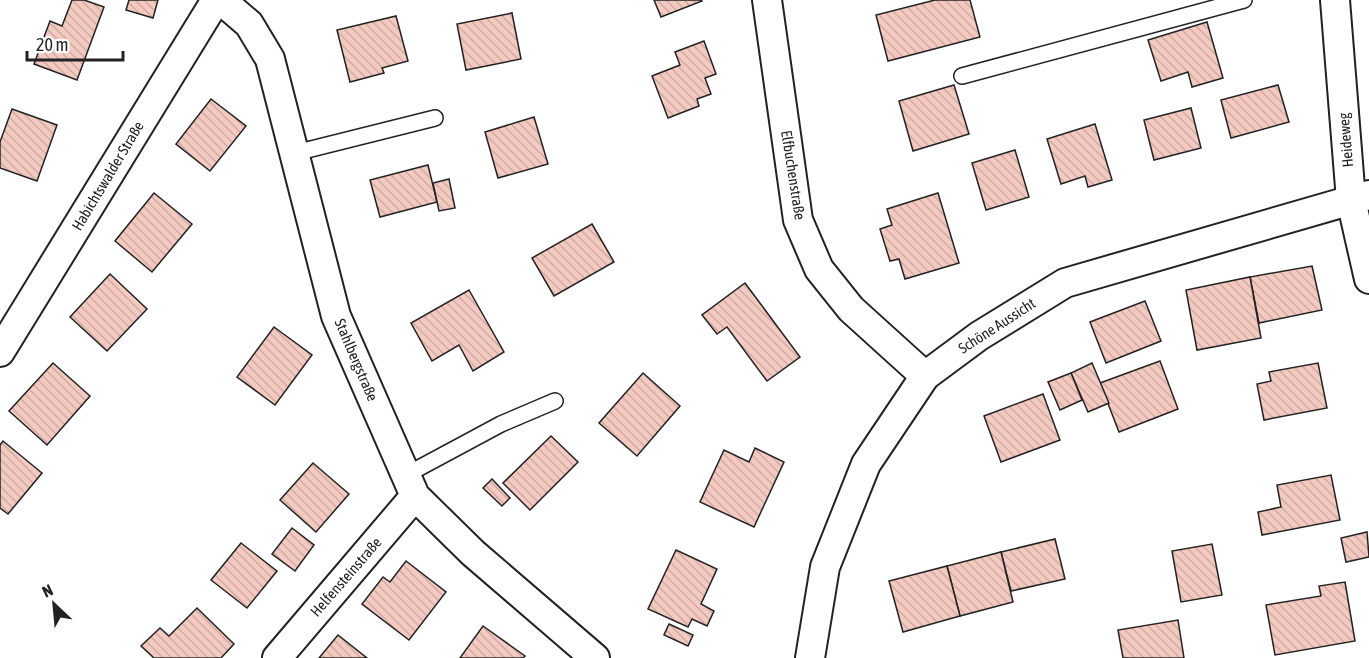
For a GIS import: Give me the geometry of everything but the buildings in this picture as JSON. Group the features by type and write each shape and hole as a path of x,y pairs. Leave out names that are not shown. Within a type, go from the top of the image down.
{"street":[{"name":"Habichtswalder Straße","path":"0,352 216,0"},
{"name":"Stahlbergstraße","path":"221,0 249,24 270,59 336,316 411,486 473,554 595,658"},
{"name":"Elfbuchenstraße","path":"767,0 798,220 814,260 851,309 925,376"},
{"name":"Heideweg","path":"1335,0 1369,279"},
{"name":"Schöne Aussicht","path":"810,658 825,567 866,464 925,376 979,336 1065,283 1360,198"},
{"name":"Helfensteinstraße","path":"277,658 411,486"}],"lane":[{"path":"962,76 1244,0"},
{"path":"295,153 435,118"},
{"path":"411,486 501,424 555,401"}]}
